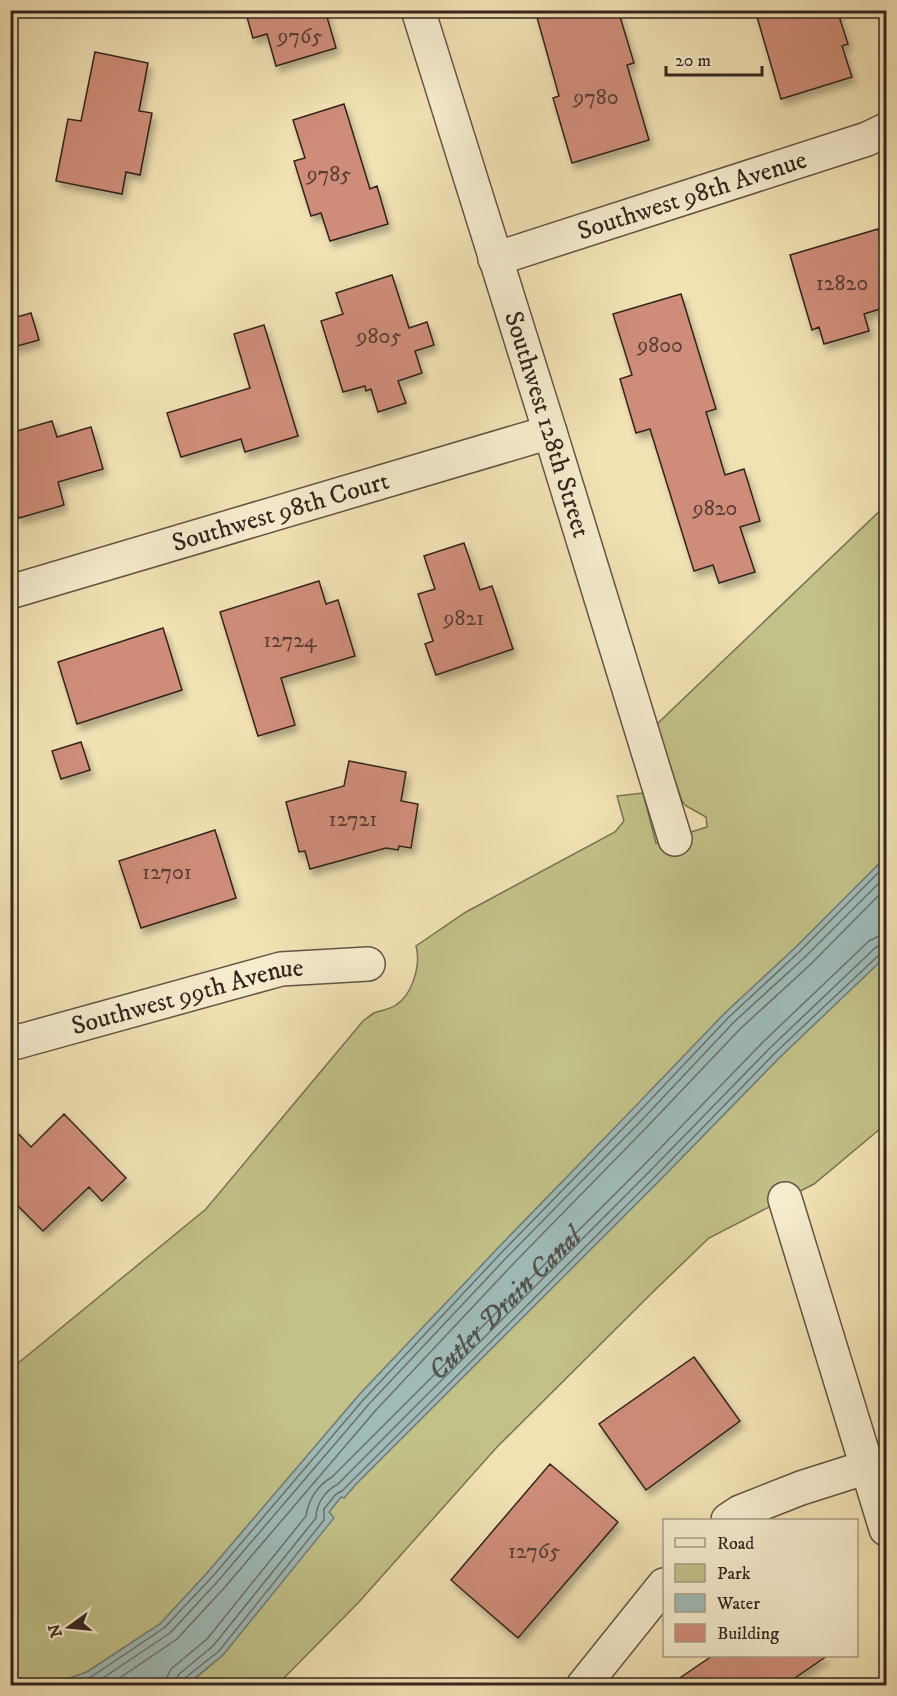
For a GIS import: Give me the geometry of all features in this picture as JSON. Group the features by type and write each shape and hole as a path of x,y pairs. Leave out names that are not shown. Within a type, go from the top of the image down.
{"street":[{"name":"Southwest 128th Street","path":"418,10 675,838"},
{"name":"Southwest 98th Avenue","path":"495,260 867,139 886,130"},
{"name":"Southwest 98th Court","path":"10,592 550,432"},
{"name":"Southwest 99th Avenue","path":"10,1044 281,969 368,964"},
{"path":"785,1199 886,1529"},
{"path":"731,1519 740,1512 801,1488 867,1467"},
{"path":"583,1686 663,1587"}],"green space":[{"path":"886,505 886,857 795,948 725,1013 498,1248 359,1395 208,1572 160,1624 87,1672 50,1685 11,1686 11,1369 206,1209 363,1021 374,1013 396,1005 407,994 416,970 416,946 466,912 615,832 624,821 617,796 643,793 656,843 707,827 706,817 686,806 682,801 656,725"},
{"path":"886,956 886,1124 814,1184 709,1238 497,1447 359,1602 277,1685 186,1686 223,1655 333,1518 329,1512 341,1497 344,1498 779,1058"}],"water":[{"name":"Cutler Drain Canal","path":"886,857 886,956 779,1058 344,1498 341,1497 329,1512 334,1518 223,1655 186,1685 50,1685 87,1672 160,1624 208,1572 359,1395 498,1248 725,1013 795,948"}],"building":[{"path":"245,10 325,10 336,48 276,66 267,34 253,38"},
{"path":"535,10 618,10 634,63 627,65 649,140 572,163 553,98 559,96"},
{"path":"755,10 837,10 848,44 842,46 852,77 781,99"},
{"path":"95,52 148,63 139,111 152,113 140,175 126,172 122,194 56,181 68,119 81,121"},
{"path":"344,104 370,189 377,186 388,224 330,241 321,213 311,216 294,161 305,158 293,120"},
{"path":"878,229 886,258 886,307 864,314 869,331 824,344 819,327 812,330 790,255"},
{"path":"392,275 409,328 427,322 434,345 415,351 422,373 398,381 406,403 378,412 371,389 366,391 365,386 343,392 321,321 343,314 336,293"},
{"path":"681,294 716,409 706,412 725,475 744,469 760,521 740,527 755,572 719,583 713,565 694,571 650,429 636,433 620,379 632,375 613,314"},
{"path":"31,313 39,340 10,348 10,319"},
{"path":"264,325 298,436 245,452 241,439 181,457 167,413 250,388 234,334"},
{"path":"52,421 57,437 91,427 103,469 58,482 64,505 19,518 16,509 10,511 10,433"},
{"path":"464,543 480,590 492,586 513,649 436,675 425,644 433,641 418,594 435,589 424,556"},
{"path":"319,581 326,604 338,600 355,656 281,678 295,725 258,736 220,612"},
{"path":"163,628 182,690 77,724 58,662"},
{"path":"81,742 90,770 61,779 52,751"},
{"path":"349,761 406,772 401,801 418,804 411,848 399,846 398,850 386,848 310,869 305,851 299,852 286,802 344,786"},
{"path":"215,830 236,898 141,928 119,861"},
{"path":"64,1114 126,1178 102,1201 89,1187 43,1231 10,1198 10,1125 31,1147"},
{"path":"694,1357 740,1421 646,1490 599,1424"},
{"path":"550,1464 618,1522 518,1638 451,1580"},
{"path":"711,1657 826,1657 783,1686 668,1686"}]}
